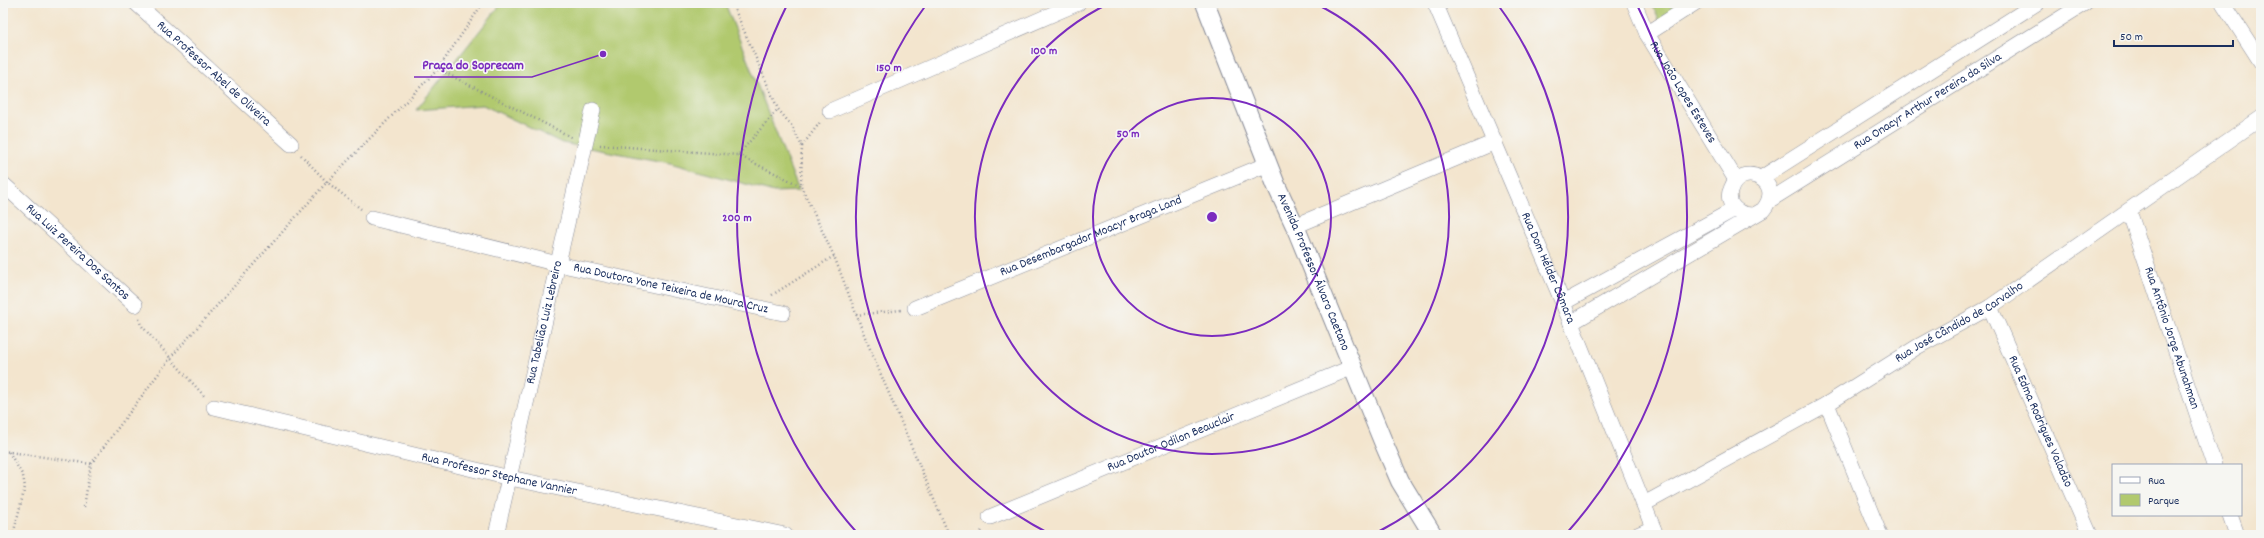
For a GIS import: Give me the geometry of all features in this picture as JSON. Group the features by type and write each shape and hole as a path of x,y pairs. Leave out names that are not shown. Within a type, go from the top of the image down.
{"street":[{"name":"Rua Professor Abel de Oliveira","path":"136,3 291,144"},
{"path":"830,111 1078,3"},
{"name":"Avenida Professor Álvaro Caetano","path":"1205,3 1268,164 1400,481 1433,535"},
{"name":"Rua Dom Hélder Câmara","path":"1435,3 1563,303 1655,532"},
{"name":"Rua João Lopes Esteves","path":"1634,3 1647,34 1736,180"},
{"path":"1647,34 1695,3"},
{"name":"Rua Onacyr Arthur Pereira da Silva","path":"1760,178 2036,3"},
{"name":"Rua Onacyr Arthur Pereira da Silva","path":"1770,200 2085,3"},
{"path":"2223,3 2261,62"},
{"name":"Rua Tabelião Luiz Lebreiro","path":"496,535 593,110"},
{"name":"Rua José Cândido de Carvalho","path":"1644,504 1827,404 1917,347 1990,307 2261,118"},
{"path":"1295,226 1495,142"},
{"name":"Rua Desembargador Moacyr Braga Land","path":"915,308 1268,164"},
{"path":"1571,323 1752,215 1763,210 1770,200 1769,187 1760,178 1748,175 1736,180 1730,191 1731,203 1735,209 1746,215 1752,215"},
{"name":"Rua Luiz Pereira Dos Santos","path":"3,184 135,305"},
{"path":"1563,303 1735,209"},
{"name":"Rua Antônio Jorge Abunahman","path":"2129,211 2214,464"},
{"name":"Rua Doutora Yone Teixeira de Moura Cruz","path":"372,218 558,264 783,313"},
{"name":"Rua Edma Rodrigues Valadão","path":"1990,307 2090,535"},
{"name":"Rua Doutor Odilon Beauclair","path":"990,517 1353,366"},
{"path":"1827,404 1880,535"},
{"name":"Rua Professor Stephane Vannier","path":"214,407 510,478 785,535"},
{"path":"2230,516 2237,535"},
{"path":"1638,535 1655,532"}],"path":[{"path":"474,3 480,8"},
{"path":"84,507 91,464 171,357 327,182 438,69 483,3"},
{"path":"732,3 778,109 791,125 802,146 801,186 834,256 856,315 949,535"},
{"path":"438,69 585,144 738,155 801,186"},
{"path":"738,155 778,109"},
{"path":"802,146 830,111"},
{"path":"291,144 327,182 372,218"},
{"path":"754,306 834,256"},
{"path":"135,305 141,325 214,407"},
{"path":"856,315 915,308"},
{"path":"3,451 91,464"},
{"path":"9,452 23,476 25,487 13,535"}],"green space":[{"path":"502,3 725,3 799,191 774,192 670,163 562,143 483,105 416,110"},
{"path":"1651,3 1697,3 1662,26"}],"place":[{"name":"Praça do Soprecam","path":"603,54"}]}
